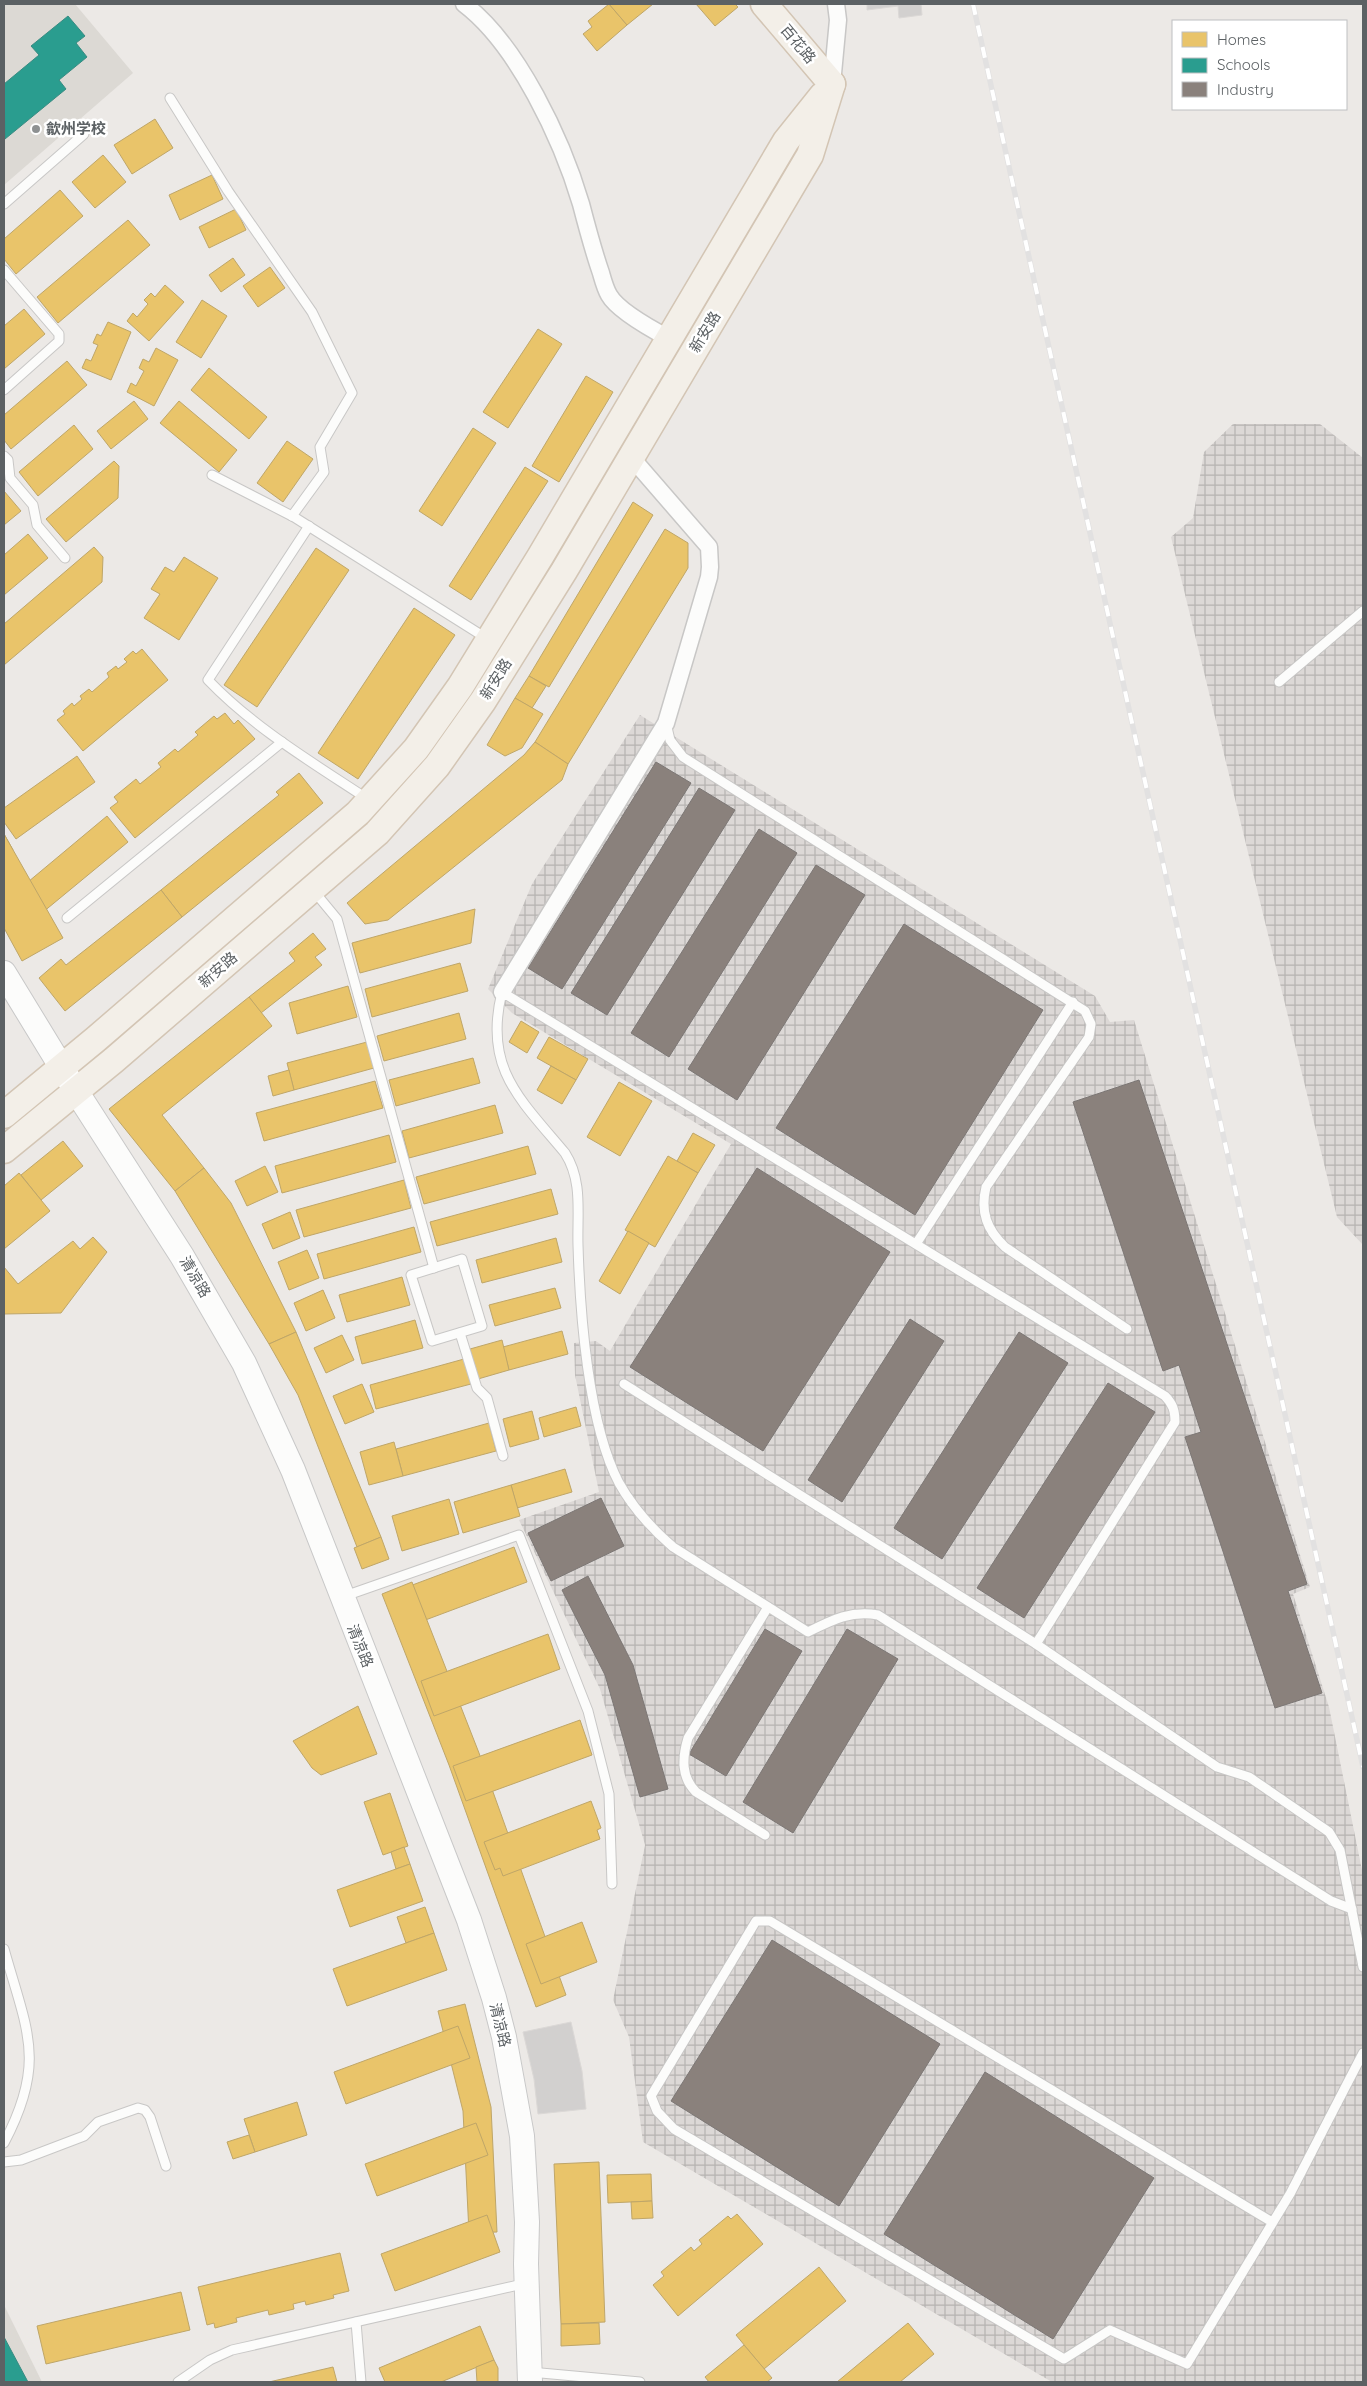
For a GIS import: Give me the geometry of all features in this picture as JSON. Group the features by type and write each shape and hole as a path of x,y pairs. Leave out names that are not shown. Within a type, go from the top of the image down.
{"main road":[{"name":"百花路","path":"764,4 832,84"},
{"name":"新安路","path":"4,1115 61,1068 370,800 399,769 438,719 540,557 786,141 832,84"},
{"name":"新安路","path":"4,1150 76,1091 377,833 408,800 461,734 564,572 810,155 832,84"}],"street":[{"path":"464,4 482,19 511,56 550,122 574,180 589,240 609,296 634,318 670,338"},
{"name":"新安路","path":"832,84 838,20 836,4"},
{"path":"502,992 666,723 709,577 710,557 708,547 632,457"},
{"name":"清凉路","path":"4,973 61,1068 182,1256 244,1363 293,1470 341,1597 469,1920 494,1998 512,2078 522,2136 528,2222 527,2283 530,2377"}],"lane":[{"path":"170,98 228,191 312,312 352,392 320,447 324,472 292,516"},
{"path":"4,204 84,134"},
{"path":"4,270 59,334 59,341 4,390"},
{"path":"4,456 8,460 10,478 33,505 37,525 65,558"},
{"path":"212,475 309,526 488,640"},
{"path":"309,526 208,680 228,701 282,742 370,800"},
{"path":"1279,682 1363,610"},
{"path":"666,723 670,740 683,757 1085,1011 1091,1024 1089,1037 986,1187 983,1208 989,1229 1005,1247 1127,1329"},
{"path":"67,918 282,742"},
{"path":"312,889 337,920 434,1268"},
{"path":"1036,1644 1175,1422 1174,1408 1165,1396 502,992 498,1009 496,1034 505,1074 522,1101 565,1153 577,1179 580,1294 593,1396 604,1448 611,1466 630,1501 662,1538 673,1547 808,1632 846,1614 878,1615 1330,1901 1352,1910"},
{"path":"916,1244 1073,1002"},
{"path":"462,1259 482,1326 460,1333 432,1341 411,1275 462,1259"},
{"path":"460,1333 477,1388 487,1398 503,1456"},
{"path":"624,1384 1036,1644 1217,1767 1249,1777 1330,1832 1340,1850 1363,1967"},
{"path":"341,1597 519,1535 588,1711 609,1794 612,1884"},
{"path":"765,1836 689,1786 684,1771 684,1751 688,1738 768,1607"},
{"path":"1272,2222 770,1921 756,1921 651,2096 657,2111 674,2128 1064,2359 1110,2330 1187,2364 1290,2194 1363,2053"},
{"path":"4,1949 29,2036 30,2065 24,2100 4,2143"},
{"path":"4,2162 21,2160 84,2136 98,2122 138,2108 145,2110 150,2116 166,2166"},
{"path":"178,2382 210,2360 232,2350 527,2283"},
{"path":"356,2322 361,2382"},
{"path":"530,2377 634,2382"}],"shaded area":[{"name":"歙州学校","path":"4,4 75,4 133,73 4,185"},
{"path":"1233,424 1320,424 1363,458 1363,1245 1337,1217 1171,537 1193,518 1204,452"},
{"path":"640,715 1095,996 1110,1022 1134,1020 1310,1587 1293,1594 1329,1707 1363,1875 1363,2382 1052,2382 643,2142 629,2037 613,2000 645,1845 600,1689 519,1520 599,1492 575,1375 574,1343 596,1341 610,1351 731,1144 512,1013 488,989 532,884"},
{"path":"4,2305 42,2382 4,2382"}],"building: Homes":[{"path":"609,4 627,25 597,51 583,34 592,27 588,21"},
{"path":"609,4 653,4 627,25"},
{"path":"696,4 735,4 738,7 715,26"},
{"path":"155,119 173,148 132,174 114,145"},
{"path":"103,155 126,182 95,208 72,182"},
{"path":"212,175 223,199 180,220 169,195"},
{"path":"60,190 83,216 16,274 4,259 4,239"},
{"path":"236,209 246,230 209,248 199,227"},
{"path":"128,220 150,245 58,323 37,297"},
{"path":"233,258 245,275 221,292 209,275"},
{"path":"270,267 285,288 258,307 243,286"},
{"path":"165,285 184,302 149,341 127,321 133,313 137,317 148,304 144,300 151,293 155,297"},
{"path":"202,300 227,316 201,358 176,342"},
{"path":"24,309 45,334 4,369 4,326"},
{"path":"108,322 131,332 111,380 82,368 86,359 91,361 98,345 93,343 97,334 101,336"},
{"path":"538,329 562,344 508,428 483,412"},
{"path":"156,348 178,360 154,406 127,392 131,383 136,386 144,371 139,368 143,359 149,362"},
{"path":"67,361 87,385 11,449 4,440 4,415"},
{"path":"209,368 267,417 249,439 191,390"},
{"path":"586,376 613,392 559,482 532,466"},
{"path":"134,401 148,419 111,449 97,431"},
{"path":"179,401 237,450 219,472 160,423"},
{"path":"74,425 93,449 38,496 19,472"},
{"path":"473,428 496,443 442,526 419,511"},
{"path":"287,441 313,459 283,502 257,483"},
{"path":"114,461 119,466 118,498 66,542 46,519"},
{"path":"525,467 548,481 471,600 449,586"},
{"path":"4,491 21,511 4,525"},
{"path":"633,502 653,515 549,687 529,676"},
{"path":"665,529 688,543 688,568 568,764 535,742"},
{"path":"28,534 48,558 4,595 4,555"},
{"path":"94,547 103,557 102,582 4,665 4,624"},
{"path":"316,548 349,570 257,707 224,685"},
{"path":"184,557 218,578 179,640 144,618 160,594 151,589 165,567 174,572"},
{"path":"414,608 455,635 358,779 318,753"},
{"path":"142,649 168,680 83,751 57,720 65,714 63,711 72,703 74,706 82,699 80,696 89,689 92,692 109,677 107,673 116,666 118,669 127,662 124,659 133,651 136,654"},
{"path":"529,676 546,686 532,708 515,698"},
{"path":"515,698 543,714 522,748 505,756 487,745"},
{"path":"225,713 234,724 238,720 255,739 135,838 110,808 118,802 114,797 136,779 140,784 161,767 158,763 175,749 178,752 198,735 195,732 214,716 217,719"},
{"path":"535,742 568,764 562,780 388,920 365,924 347,903 524,755"},
{"path":"77,756 95,782 16,839 4,822 4,808"},
{"path":"299,773 323,803 182,917 161,890 279,795 276,792"},
{"path":"107,816 128,842 14,936 4,924 4,902"},
{"path":"4,834 13,850 4,855"},
{"path":"4,834 63,938 22,961 4,928"},
{"path":"161,890 182,917 65,1011 39,978 61,959 66,965"},
{"path":"475,909 471,943 360,973 352,943"},
{"path":"313,933 326,949 315,957 322,965 261,1013 249,997 295,961 289,953"},
{"path":"460,963 468,991 372,1017 365,989"},
{"path":"348,986 357,1017 297,1034 289,1003"},
{"path":"249,997 272,1026 162,1115 204,1168 175,1191 109,1109"},
{"path":"459,1013 466,1039 384,1061 377,1036"},
{"path":"521,1021 539,1032 527,1053 509,1042"},
{"path":"549,1037 588,1059 576,1080 537,1058"},
{"path":"367,1042 374,1068 294,1090 287,1063"},
{"path":"473,1058 480,1083 396,1106 389,1080"},
{"path":"551,1066 576,1080 562,1104 537,1090"},
{"path":"289,1070 294,1090 273,1096 268,1076"},
{"path":"375,1081 383,1108 264,1141 256,1113"},
{"path":"619,1082 652,1101 620,1156 587,1137"},
{"path":"495,1105 503,1133 409,1158 402,1131"},
{"path":"693,1133 715,1145 698,1173 677,1161"},
{"path":"389,1135 396,1162 282,1193 275,1166"},
{"path":"63,1141 83,1166 41,1200 21,1175"},
{"path":"528,1146 536,1174 424,1204 416,1177"},
{"path":"668,1156 698,1173 655,1247 625,1230"},
{"path":"265,1166 278,1192 247,1206 235,1181"},
{"path":"204,1168 231,1203 296,1332 269,1344 175,1191"},
{"path":"19,1173 50,1211 4,1249 4,1186"},
{"path":"404,1180 411,1208 304,1237 296,1210"},
{"path":"551,1189 558,1214 437,1246 430,1222"},
{"path":"290,1212 300,1238 273,1249 262,1224"},
{"path":"414,1227 421,1252 324,1279 317,1254"},
{"path":"628,1231 649,1243 620,1294 599,1281"},
{"path":"93,1237 107,1252 61,1313 4,1314 4,1267 18,1284 73,1241 80,1249"},
{"path":"556,1238 562,1262 482,1283 476,1260"},
{"path":"307,1250 319,1278 289,1290 278,1262"},
{"path":"402,1277 410,1305 347,1322 339,1295"},
{"path":"555,1288 561,1308 495,1326 489,1305"},
{"path":"323,1290 335,1318 306,1331 294,1303"},
{"path":"415,1320 423,1348 362,1364 355,1337"},
{"path":"562,1331 568,1354 509,1370 503,1347"},
{"path":"296,1332 381,1537 357,1547 298,1395 269,1344"},
{"path":"342,1335 354,1360 326,1373 314,1348"},
{"path":"502,1340 509,1370 478,1379 470,1349"},
{"path":"464,1359 471,1384 376,1409 370,1385"},
{"path":"362,1384 374,1412 345,1424 333,1396"},
{"path":"576,1407 581,1426 544,1437 539,1418"},
{"path":"532,1411 539,1439 510,1447 503,1419"},
{"path":"489,1423 496,1451 403,1476 396,1449"},
{"path":"394,1442 403,1476 369,1485 360,1452"},
{"path":"565,1469 572,1492 517,1508 511,1485"},
{"path":"511,1485 520,1516 463,1533 454,1502"},
{"path":"449,1499 459,1534 402,1551 392,1516"},
{"path":"381,1537 389,1559 362,1569 354,1548"},
{"path":"514,1547 527,1582 404,1628 391,1593"},
{"path":"412,1582 479,1753 566,1995 536,2007 449,1765 382,1594"},
{"path":"548,1634 560,1669 434,1716 421,1681"},
{"path":"358,1706 377,1754 321,1775 312,1768 293,1741"},
{"path":"580,1720 592,1755 466,1801 453,1766"},
{"path":"390,1793 408,1846 383,1855 364,1802"},
{"path":"591,1801 601,1828 597,1830 600,1839 503,1876 500,1868 495,1870 484,1842"},
{"path":"404,1847 410,1864 396,1869 391,1852"},
{"path":"410,1864 423,1901 350,1927 337,1890"},
{"path":"425,1907 434,1933 406,1943 397,1917"},
{"path":"582,1922 597,1962 541,1984 526,1944"},
{"path":"434,1933 447,1970 347,2006 333,1969"},
{"path":"465,2004 491,2107 497,2232 469,2233 463,2111 438,2011"},
{"path":"458,2026 470,2058 346,2104 334,2072"},
{"path":"297,2102 307,2135 255,2152 244,2119"},
{"path":"476,2123 488,2155 377,2196 365,2164"},
{"path":"249,2135 255,2152 233,2159 227,2142"},
{"path":"599,2162 605,2322 561,2324 554,2164"},
{"path":"651,2174 652,2201 608,2203 607,2175"},
{"path":"652,2201 653,2218 632,2219 631,2202"},
{"path":"737,2214 763,2244 678,2316 653,2285 664,2276 661,2272 691,2247 694,2251 702,2244 699,2240 728,2216 731,2219"},
{"path":"487,2215 500,2252 395,2291 381,2254"},
{"path":"340,2253 349,2291 333,2295 334,2298 306,2305 305,2301 293,2304 294,2309 269,2315 268,2310 236,2318 237,2322 215,2328 214,2323 207,2325 198,2287"},
{"path":"819,2267 846,2301 764,2369 736,2335"},
{"path":"181,2292 190,2330 46,2364 37,2326"},
{"path":"599,2323 600,2344 561,2346 561,2324"},
{"path":"908,2323 934,2354 900,2382 837,2382"},
{"path":"480,2326 494,2360 441,2382 385,2382 379,2368"},
{"path":"744,2345 772,2378 767,2382 709,2382 705,2377"},
{"path":"494,2360 498,2368 498,2382 477,2382 476,2367"},
{"path":"333,2367 337,2382 269,2382"}],"building: Schools":[{"path":"68,16 85,36 76,43 87,57 59,80 66,89 5,139 4,84 39,55 31,46"},
{"path":"4,2337 28,2382 4,2382"}],"building: Industry":[{"path":"656,762 691,783 562,989 528,968"},
{"path":"699,788 735,810 607,1015 571,993"},
{"path":"759,829 797,853 669,1057 631,1033"},
{"path":"816,865 865,895 737,1100 688,1069"},
{"path":"904,924 1043,1010 915,1215 776,1128"},
{"path":"1139,1080 1307,1584 1288,1591 1322,1693 1275,1708 1185,1437 1201,1432 1179,1365 1163,1371 1073,1102"},
{"path":"757,1168 890,1252 763,1451 630,1367"},
{"path":"910,1319 944,1341 842,1502 808,1480"},
{"path":"1019,1332 1068,1363 942,1559 894,1528"},
{"path":"1108,1383 1155,1412 1024,1618 977,1588"},
{"path":"601,1498 624,1546 551,1581 528,1533"},
{"path":"588,1576 633,1665 668,1789 640,1797 605,1675 562,1590"},
{"path":"765,1629 802,1651 726,1776 689,1754"},
{"path":"847,1629 898,1659 793,1833 743,1802"},
{"path":"772,1940 940,2044 839,2206 671,2101"},
{"path":"985,2072 1154,2178 1053,2339 884,2234"}],"building: Other":[{"path":"867,4 921,4 922,15 899,18 898,6 867,10"},
{"path":"571,2022 582,2071 586,2109 538,2114 534,2079 523,2032"}],"railway":[{"path":"973,4 1363,1767"}],"place":[{"name":"歙州学校","path":"36,129"}]}
